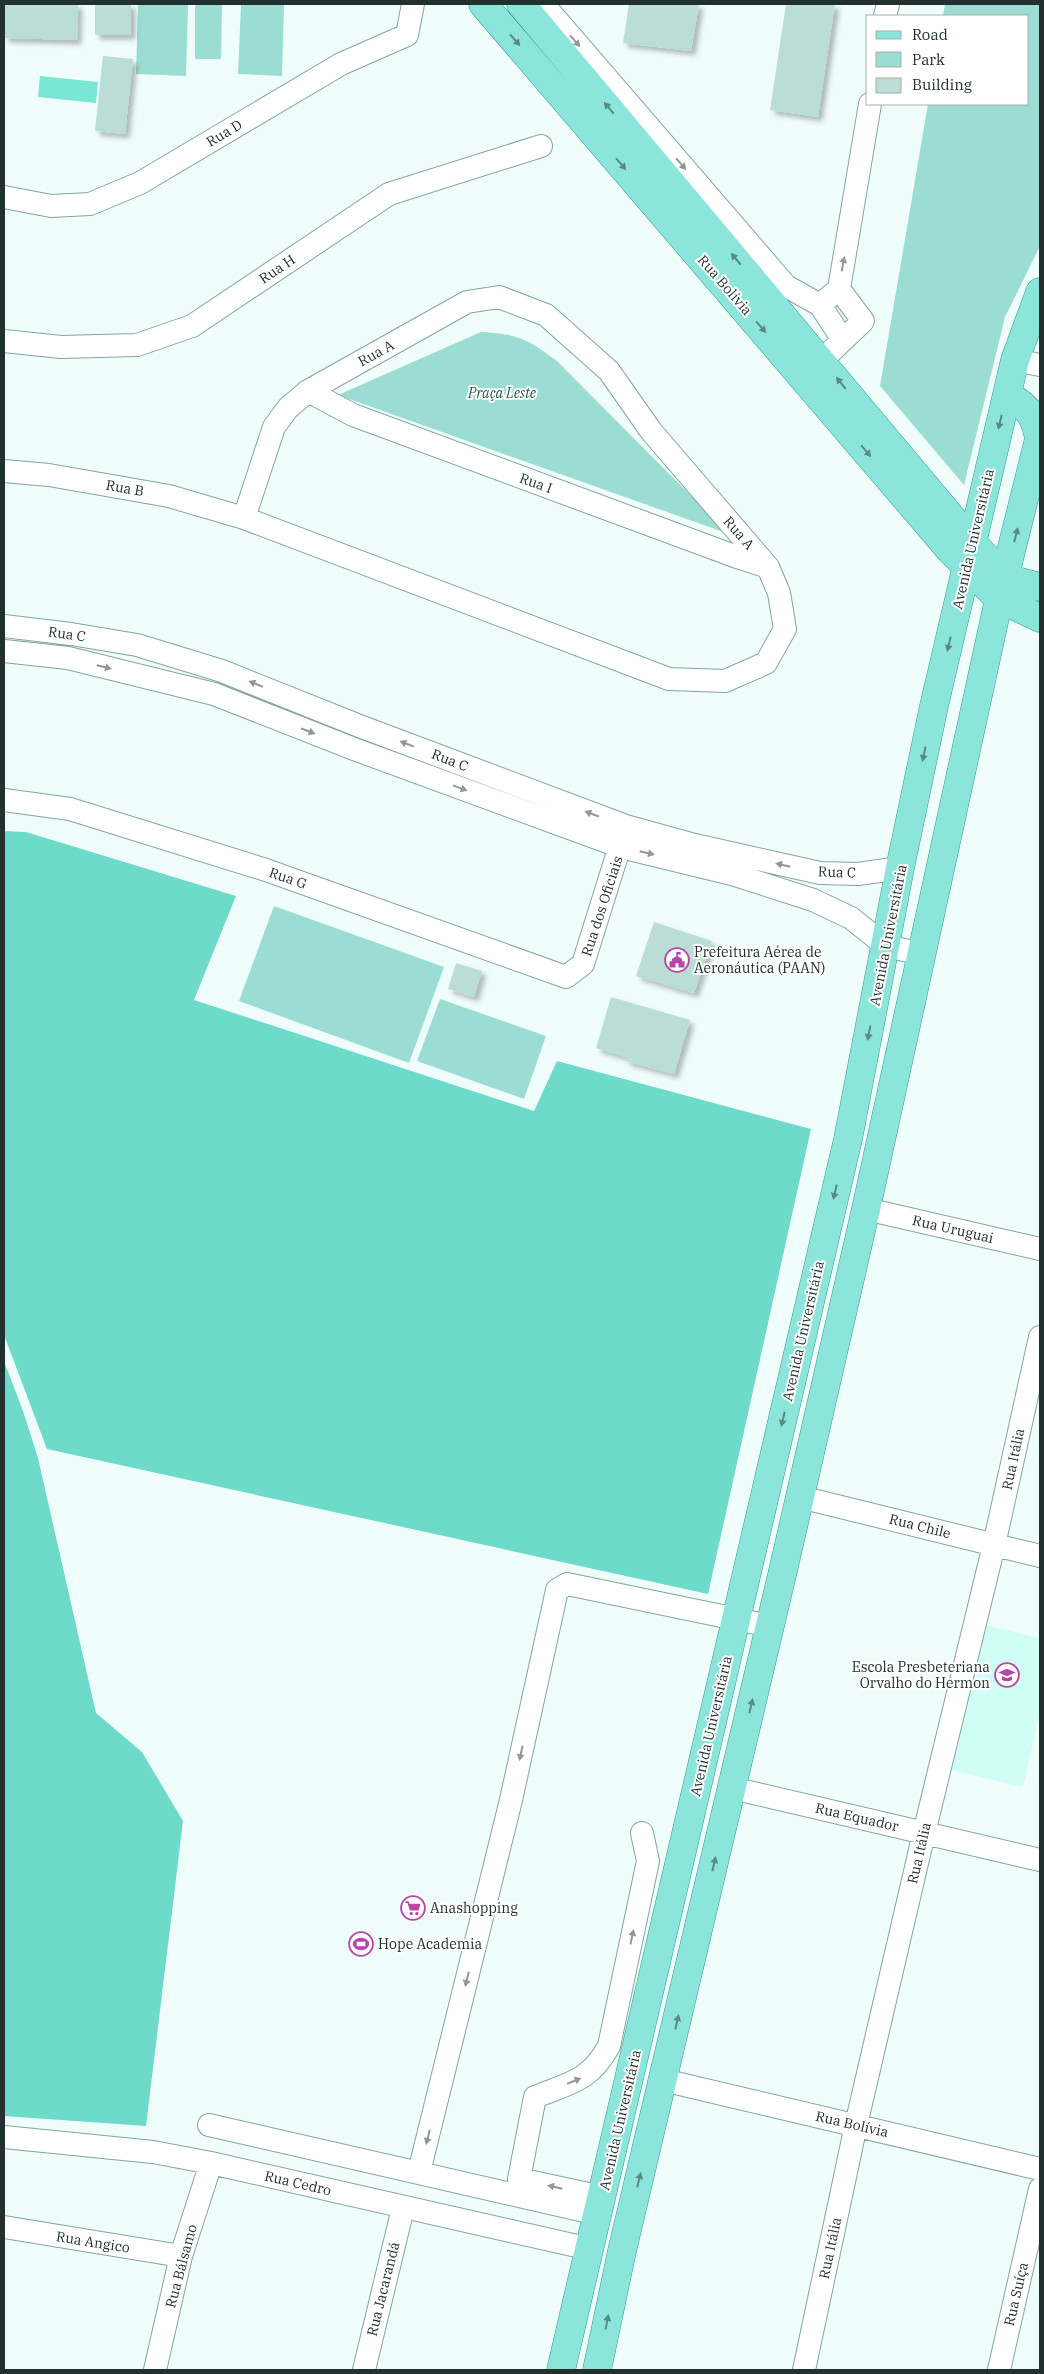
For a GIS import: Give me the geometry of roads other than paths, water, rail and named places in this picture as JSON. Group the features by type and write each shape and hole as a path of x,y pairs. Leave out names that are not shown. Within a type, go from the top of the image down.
{"main road":[{"name":"Rua Bolívia","path":"483,4 970,554"},
{"name":"Rua Bolívia","path":"520,4 822,360 931,494 970,554"},
{"name":"Avenida Universitária","path":"566,2369 590,2249 848,1139 900,868 934,706 1006,396 1028,362 1040,292"},
{"path":"597,2370 627,2227 732,1788 866,1209 1002,588 1039,438 1037,426 1030,412 1016,399 1006,396"},
{"path":"931,494 941,497 960,496 976,488 988,476"},
{"path":"970,554 1002,588 1040,618"},
{"path":"1002,588 1040,587"},
{"path":"934,706 944,716 951,719 967,720 975,716"},
{"path":"874,1007 909,1015"},
{"path":"600,2206 619,2207 624,2213 627,2227"}],"street":[{"name":"Rua D","path":"4,197 51,206 90,204 140,183 341,64 407,35 413,4"},
{"path":"543,4 786,286 820,306 843,340"},
{"path":"820,306 839,289 870,105"},
{"name":"Rua H","path":"4,341 61,347 137,345 192,326 389,194 542,146"},
{"path":"822,360 863,322 839,289"},
{"name":"Rua A","path":"499,297 546,315 609,371 650,431 768,567 779,593 785,629 766,663 725,681 669,680 244,518 274,427 288,408 308,391 467,302 499,297"},
{"name":"Rua I","path":"308,391 353,415 768,567"},
{"name":"Rua B","path":"4,471 49,475 168,496 244,518"},
{"name":"Rua C","path":"4,626 71,634 137,645 222,671 362,727 624,837"},
{"path":"68,658 71,634"},
{"name":"Rua C","path":"4,650 68,658 214,694 354,749 624,837 692,854 736,864 820,873 858,874 900,868"},
{"path":"354,749 362,727"},
{"name":"Rua G","path":"4,800 70,809 266,870 566,977"},
{"name":"Rua dos Oficiais","path":"566,977 583,964 624,837"},
{"name":"Rua C","path":"736,864 851,918 886,946"},
{"path":"813,900 820,873"},
{"path":"886,946 922,954"},
{"name":"Rua Uruguai","path":"866,1209 1040,1249"},
{"name":"Rua Itália","path":"804,2370 856,2125 994,1544 1040,1337"},
{"name":"Rua Chile","path":"800,1497 1040,1556"},
{"path":"419,2172 511,1800 557,1590 567,1584 770,1626"},
{"name":"Rua Equador","path":"732,1788 1040,1860"},
{"path":"517,2187 535,2097 581,2078 599,2064 609,2046 648,1861 642,1833"},
{"name":"Rua Bolívia","path":"663,2080 1040,2168"},
{"path":"209,2124 419,2172 517,2187 600,2206"},
{"name":"Rua Cedro","path":"4,2138 153,2152 211,2163 590,2249"},
{"name":"Rua Bálsamo","path":"155,2370 181,2256 211,2163"},
{"name":"Rua Suíça","path":"999,2370 1040,2189"},
{"name":"Rua Jacarandá","path":"364,2370 403,2208"},
{"name":"Rua Angico","path":"4,2227 181,2256"}],"place":[{"name":"Prefeitura Aérea de Aeronáutica (PAAN)","path":"677,960"},
{"name":"Escola Presbeteriana Orvalho do Hermon","path":"1007,1675"},
{"name":"Anashopping","path":"413,1908"},
{"name":"Hope Academia","path":"361,1944"}],"park label":[{"name":"Praça Leste","path":"502,393"}]}
